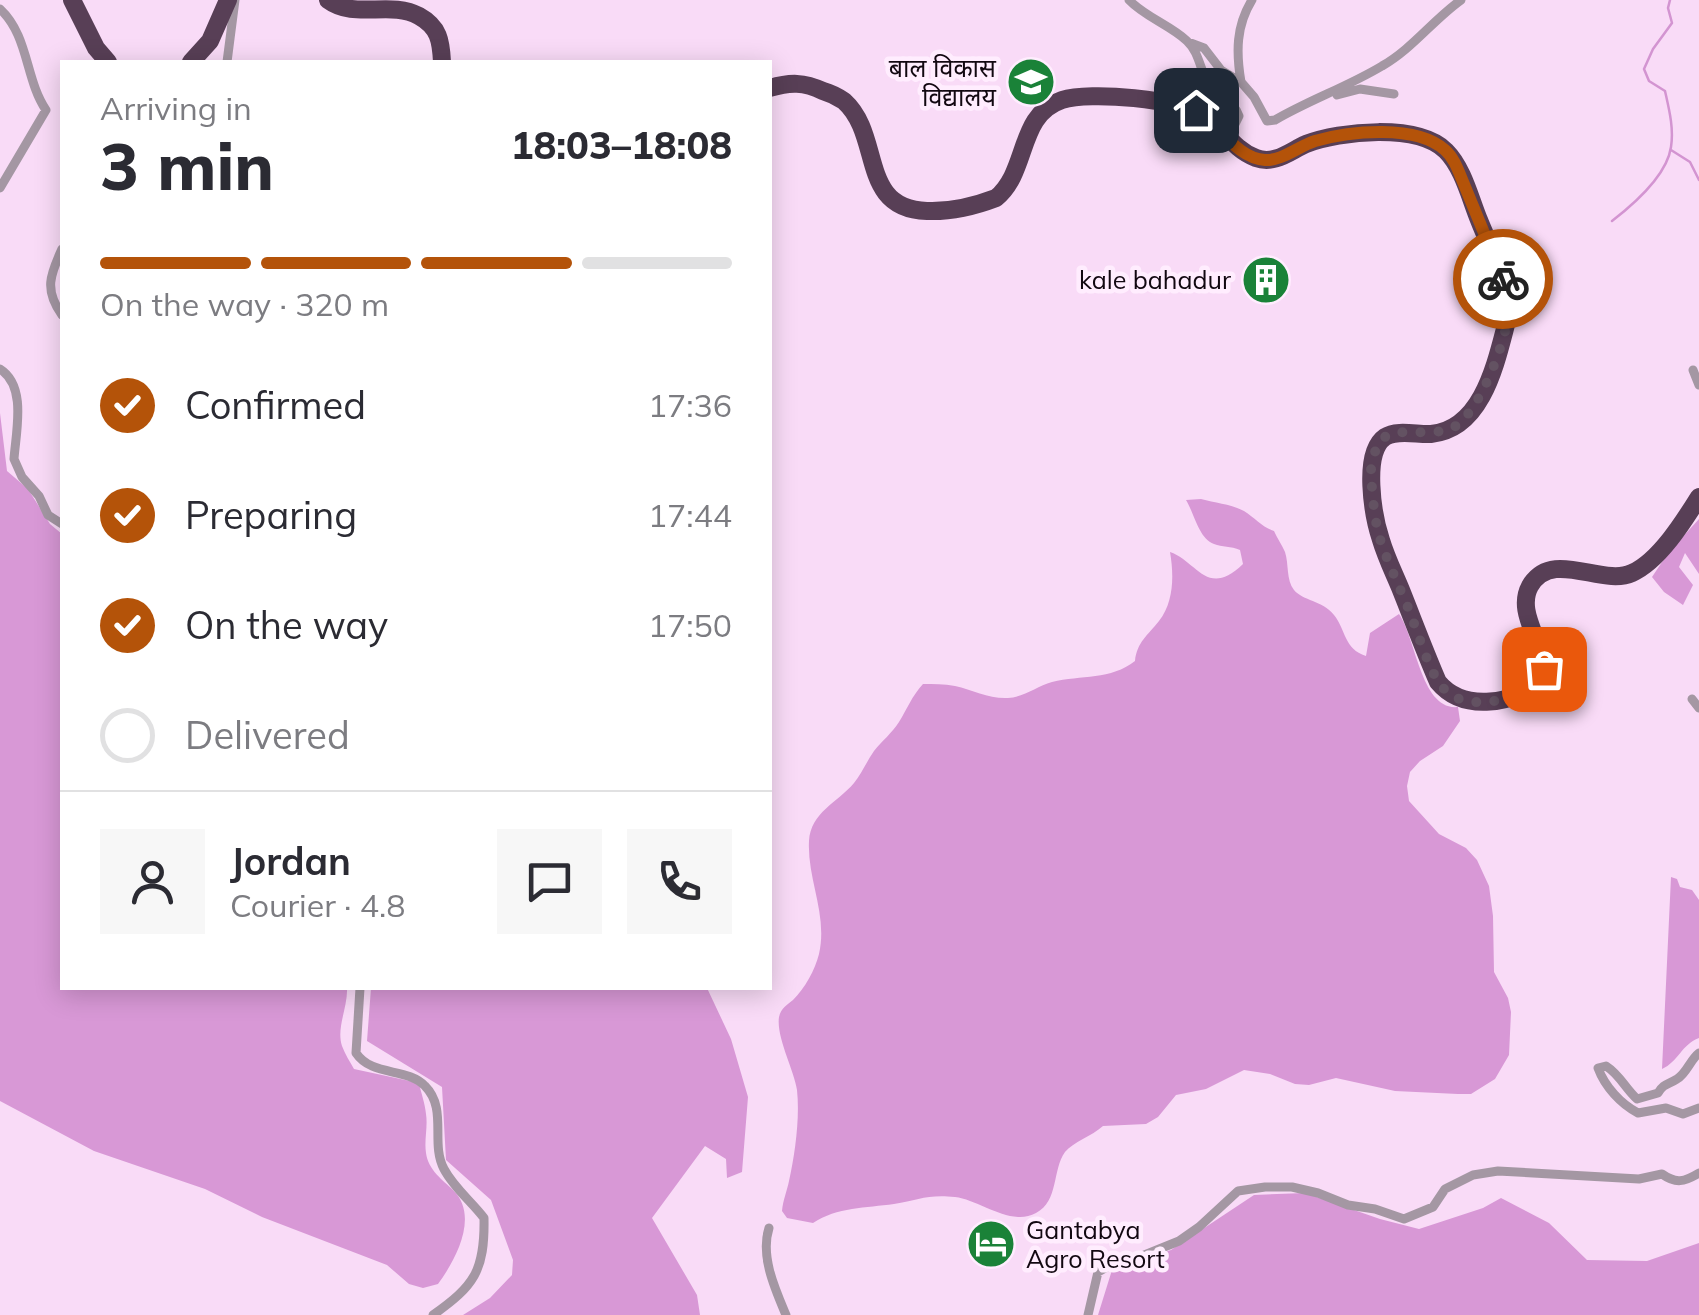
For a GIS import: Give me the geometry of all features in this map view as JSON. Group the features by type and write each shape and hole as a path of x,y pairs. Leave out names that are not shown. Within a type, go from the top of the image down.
{"highway":[{"path":"72,0 106,60"},
{"path":"193,60 210,41 232,0"},
{"path":"328,0 351,10 400,8 414,13 438,33 442,60"},
{"path":"772,88 798,82 844,101 859,124 883,190 898,205 914,210 952,210 996,198 1017,172 1030,126 1047,107 1062,100 1106,97 1177,104 1208,117 1234,144 1268,161 1314,142 1352,134 1390,132 1442,147 1453,160 1494,257 1506,287 1509,310 1496,360 1465,420 1452,429 1432,434 1386,437 1372,464 1381,540 1438,682 1453,696 1488,702 1539,684 1543,659 1526,611 1530,585 1552,570 1630,575 1661,549 1699,497"}],"street":[{"path":"228,60 232,0"},
{"path":"1128,0 1188,42 1204,48 1221,70 1254,97 1267,121 1385,65 1462,0"},
{"path":"1240,82 1237,36 1252,0"},
{"path":"0,9 18,36 46,110 0,188"},
{"path":"1188,42 1204,79 1216,93 1235,105 1239,116 1223,134"},
{"path":"1292,110 1360,90 1394,94"},
{"path":"60,252 50,288 50,296 60,311"},
{"path":"0,369 12,379 17,397 17,468 48,515 60,523"},
{"path":"1693,370 1699,385"},
{"path":"1692,699 1699,708"},
{"path":"360,990 356,1053 365,1064 423,1083 437,1108 439,1156 444,1168 484,1218 482,1252 471,1283 432,1315"},
{"path":"1699,1053 1681,1076 1662,1086 1658,1094 1646,1097 1636,1098 1617,1073 1606,1066 1598,1068 1602,1080 1621,1104 1638,1114 1666,1108 1683,1114 1699,1108"},
{"path":"1088,1315 1098,1272 1179,1241 1238,1191 1292,1188 1404,1220 1433,1207 1445,1188 1474,1175 1498,1171 1639,1179 1662,1174 1680,1182 1699,1173"},
{"path":"769,1228 765,1247 768,1265 786,1315"}],"shaded area":[{"path":"0,413 7,471 28,489 50,524 60,532 60,990 347,990 340,1032 342,1046 354,1069 419,1083 426,1114 427,1159 461,1201 465,1225 462,1238 438,1284 423,1288 409,1284 387,1265 262,1217 205,1189 94,1151 0,1101"},
{"path":"1201,499 1239,509 1274,531 1285,552 1294,590 1329,610 1349,644 1359,653 1366,656 1370,633 1399,614 1428,686 1446,705 1458,707 1460,721 1443,746 1410,772 1409,801 1439,834 1466,848 1477,860 1489,886 1494,972 1511,1012 1509,1055 1495,1079 1471,1094 1395,1091 1336,1078 1309,1085 1295,1084 1270,1074 1244,1070 1206,1089 1176,1095 1158,1117 1146,1124 1103,1126 1073,1145 1061,1159 1048,1201 1036,1213 1026,1216 1006,1215 965,1199 937,1196 842,1211 813,1223 787,1218 782,1211 795,1148 798,1101 779,1017 805,984 819,954 821,925 809,855 814,823 854,783 923,684 955,686 1008,698 1052,682 1116,671 1135,661 1141,644 1168,605 1172,579 1170,552 1211,578 1231,574 1243,564 1240,550 1214,544 1201,531 1186,500"},
{"path":"1699,519 1699,574 1685,553 1679,567 1693,585 1683,605 1664,592 1652,577"},
{"path":"1671,877 1677,879 1680,887 1692,890 1699,900 1699,1038 1662,1069"},
{"path":"371,990 708,990 731,1039 748,1097 742,1172 727,1178 726,1159 705,1146 652,1218 697,1295 700,1315 463,1315 490,1298 512,1275 513,1260 491,1200 446,1160 442,1087 367,1041"},
{"path":"1305,1193 1419,1229 1501,1198 1549,1223 1587,1260 1647,1261 1699,1243 1699,1315 1098,1315 1112,1270 1171,1250 1254,1195"}],"waterway":[{"path":"1612,221 1656,178 1671,147 1665,91 1649,81 1644,69 1672,23 1670,0"},
{"path":"1671,150 1690,162 1699,180"}],"way so far":[{"path":"1503,279 1509,301 1507,321 1496,360 1476,405 1452,429 1386,437 1376,451 1371,470 1381,540 1438,682 1463,700 1488,702 1528,692 1539,684 1544,669"}],"place":[{"name":"बाल विकास विद्यालय","path":"1031,82"},
{"name":"kale bahadur","path":"1266,280"},
{"name":"Gantabya Agro Resort","path":"991,1244"}],"route":[{"path":"1196,110 1234,144 1268,161 1314,142 1366,132 1417,137 1442,147 1461,177 1503,279"}]}
